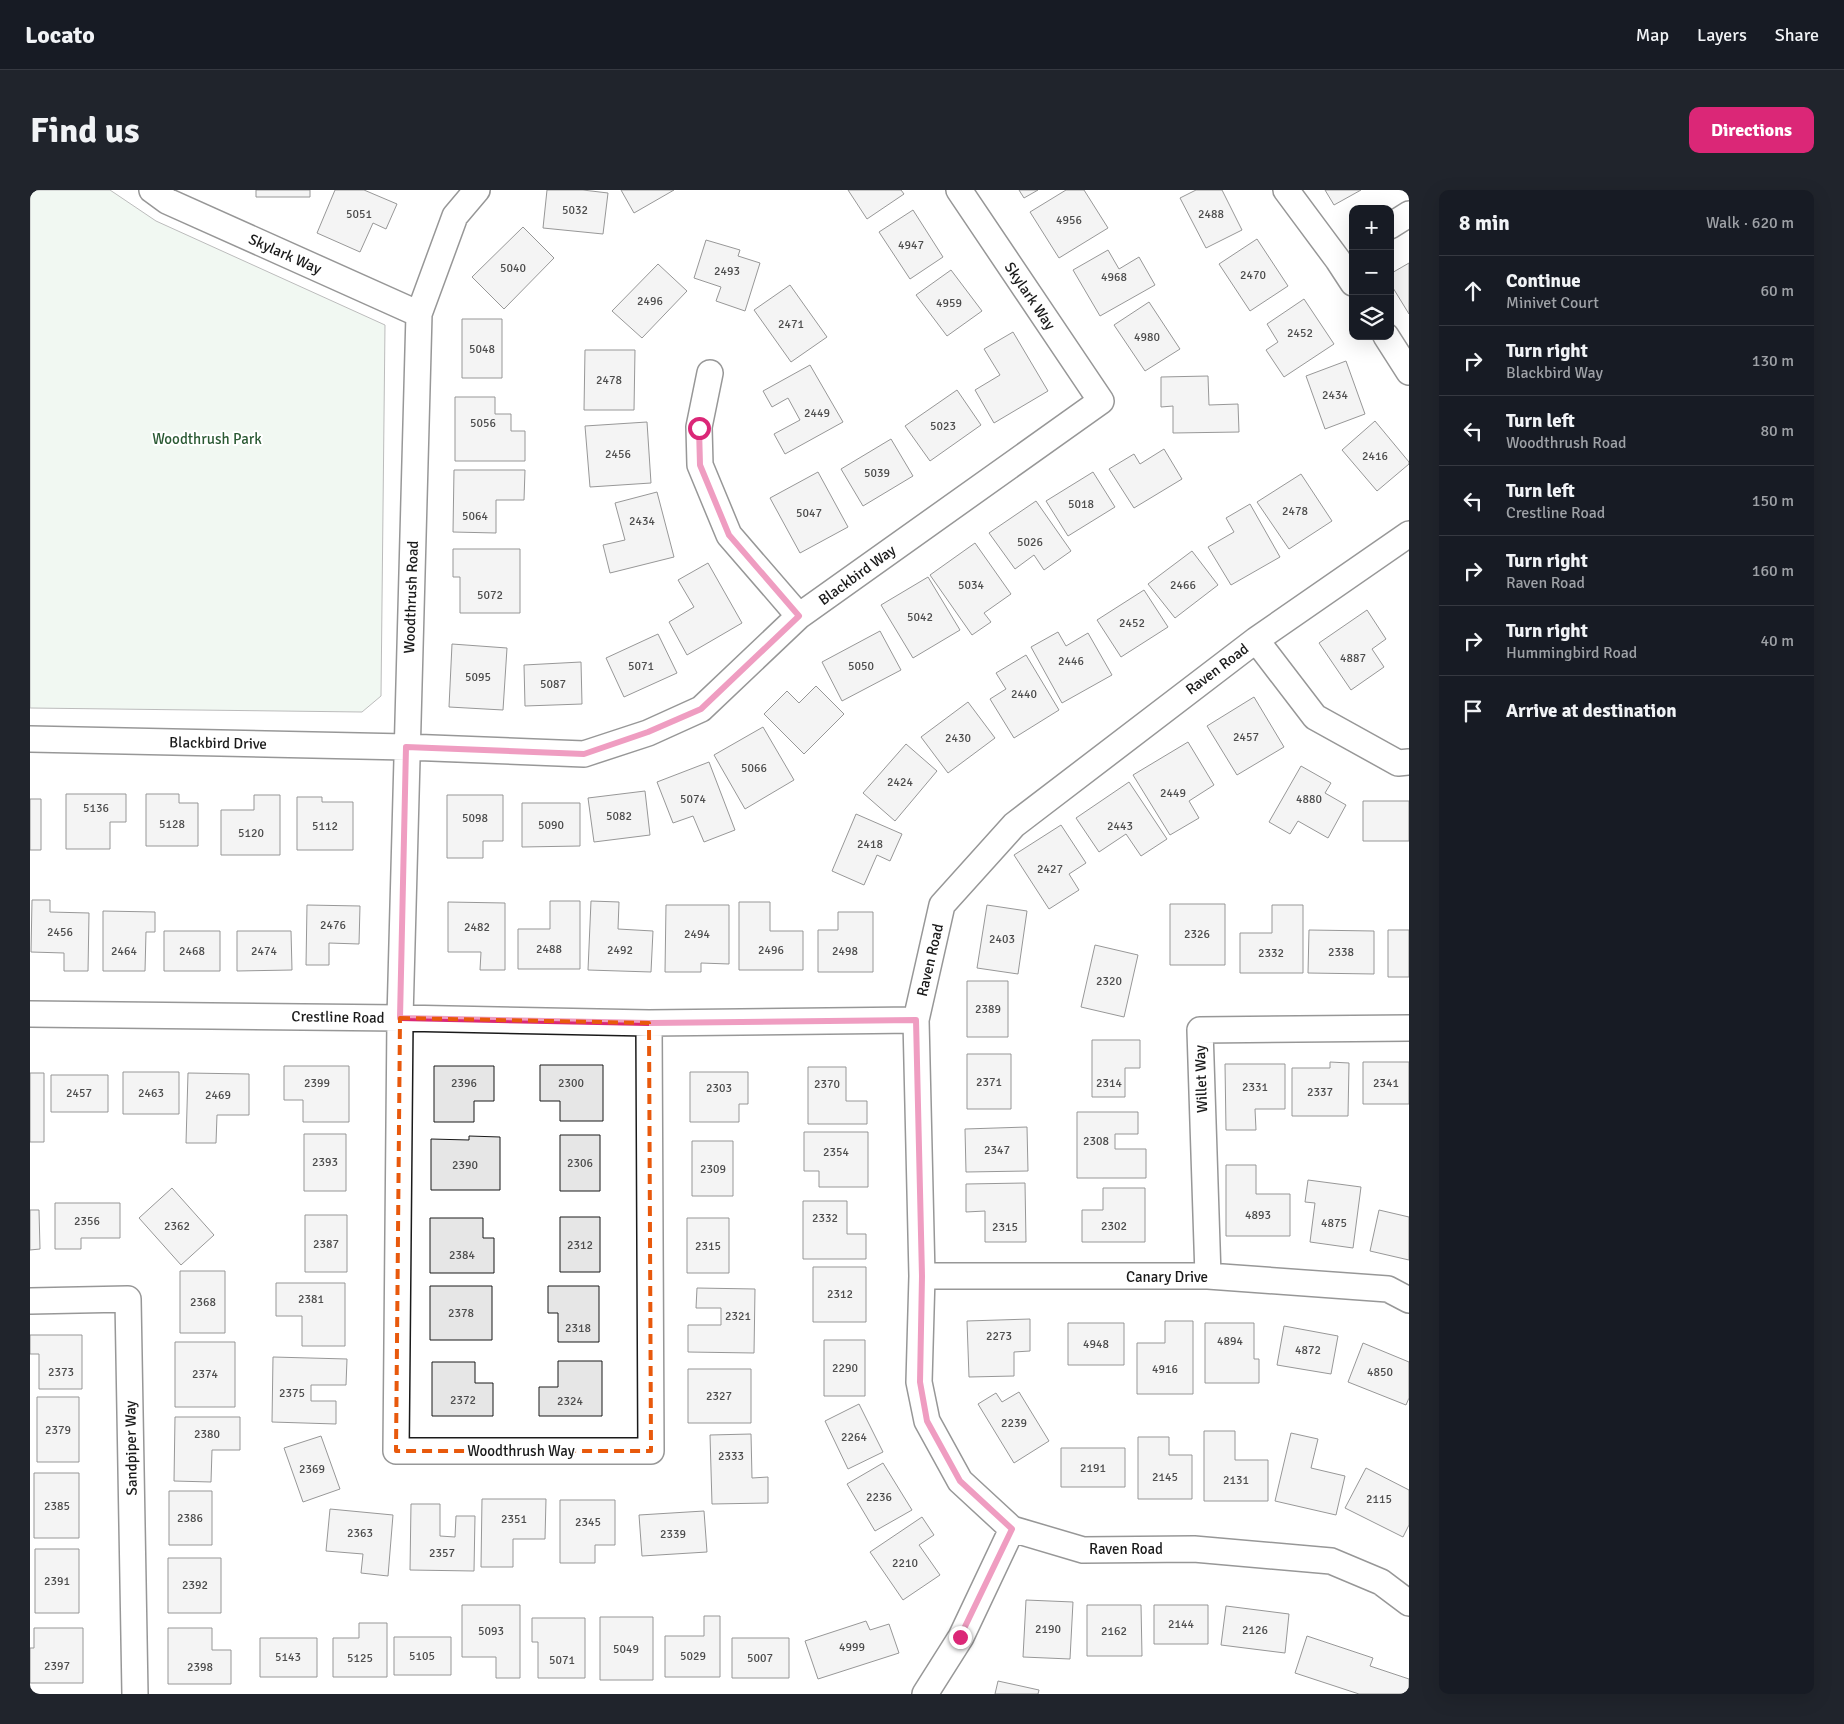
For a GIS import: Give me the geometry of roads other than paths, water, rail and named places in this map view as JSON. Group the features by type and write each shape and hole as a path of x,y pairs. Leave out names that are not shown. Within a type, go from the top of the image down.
{"street":[{"name":"Skylark Way","path":"152,190 166,201 419,314"},
{"name":"Woodthrush Road","path":"400,1018 419,314 455,216 477,190"},
{"name":"Skylark Way","path":"958,190 1101,401"},
{"path":"1286,190 1346,255"},
{"path":"1394,223 1409,214"},
{"path":"1389,340 1409,372"},
{"path":"710,373 699,428 700,465 729,535 799,616"},
{"name":"Blackbird Way","path":"406,747 584,754 630,739 701,709 799,616 1101,401"},
{"name":"Raven Road","path":"1409,534 1256,640 1014,825 942,905 916,1020 922,1276 920,1382 927,1421 960,1481 1012,1529 1083,1550 1194,1549 1331,1561 1381,1582 1409,1603"},
{"path":"1256,640 1315,717 1398,763 1409,762"},
{"name":"Blackbird Drive","path":"30,739 406,747"},
{"name":"Crestline Road","path":"30,1014 649,1023 916,1020"},
{"name":"Woodthrush Way","path":"400,1018 396,1451 651,1451 649,1023"},
{"name":"Willet Way","path":"1208,1276 1200,1030 1409,1028"},
{"name":"Canary Drive","path":"922,1276 1208,1276 1388,1289 1409,1300"},
{"name":"Sandpiper Way","path":"30,1301 128,1299 136,1694"},
{"path":"925,1694 960,1637 1012,1529"}],"park label":[{"name":"Woodthrush Park","path":"207,439"}]}
